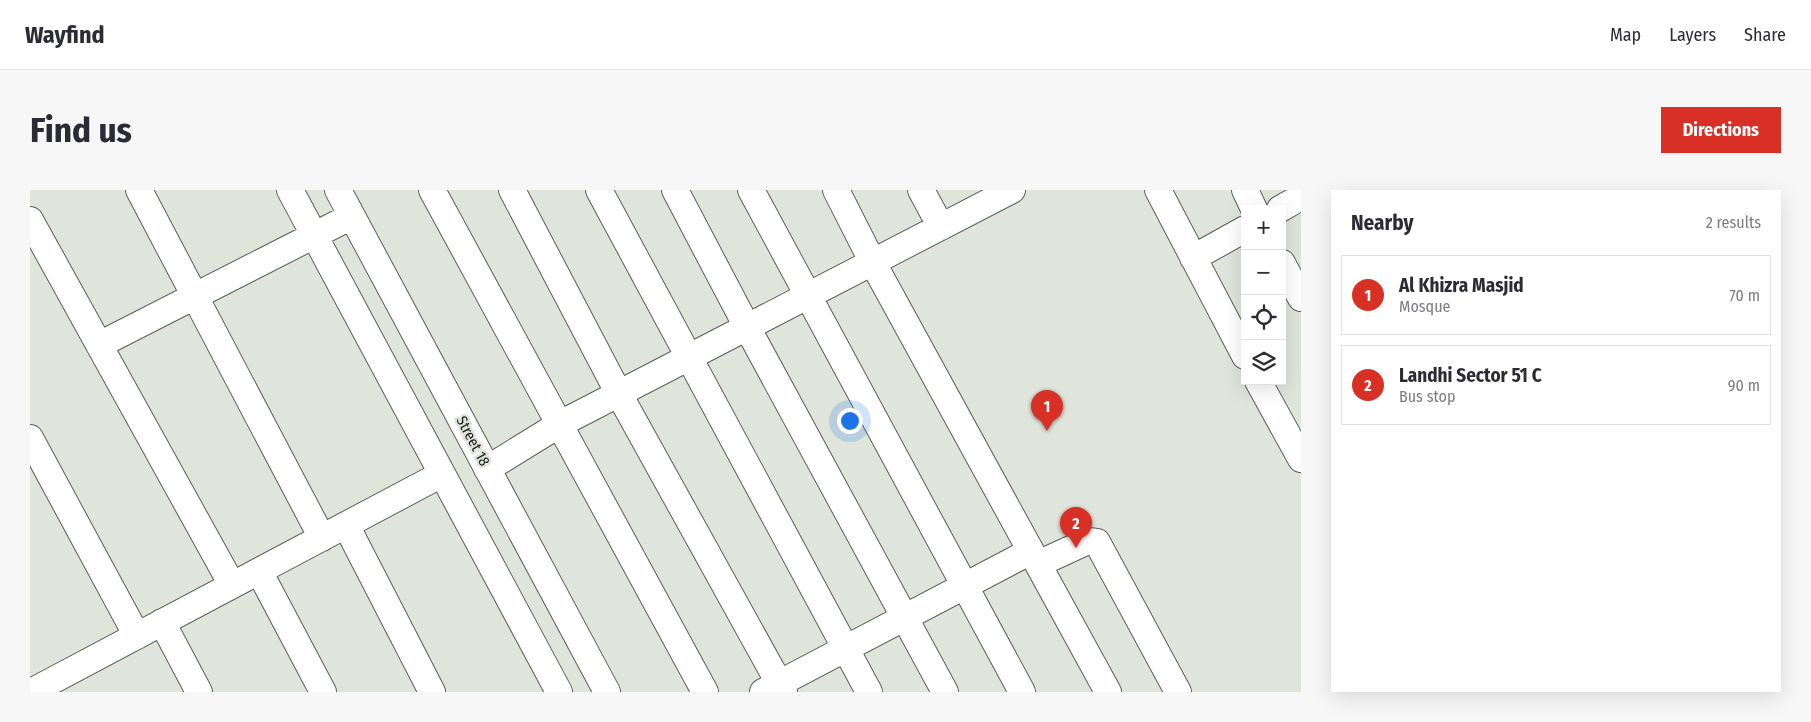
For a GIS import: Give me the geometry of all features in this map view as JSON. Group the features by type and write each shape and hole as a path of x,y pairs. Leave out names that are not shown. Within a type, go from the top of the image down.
{"street":[{"path":"139,190 322,538"},
{"path":"290,190 559,692"},
{"name":"Street 18","path":"338,190 607,692"},
{"path":"432,190 704,692"},
{"path":"512,190 776,689 845,649 965,587 1035,557 1088,541 1097,542 1178,692"},
{"path":"599,190 868,692"},
{"path":"675,190 945,692"},
{"path":"752,190 1022,692"},
{"path":"836,190 873,263 1108,692"},
{"path":"921,190 941,227"},
{"path":"1158,190 1241,348"},
{"path":"1244,190 1252,205"},
{"path":"487,469 560,424 873,263 1002,192"},
{"path":"1286,206 1301,197"},
{"path":"99,345 352,216"},
{"path":"30,220 232,585"},
{"path":"1193,258 1241,231"},
{"path":"1286,270 1301,298"},
{"path":"1260,385 1301,459"},
{"path":"30,438 137,636"},
{"path":"30,692 61,685 162,622 442,474"},
{"path":"346,525 432,692"},
{"path":"259,571 323,692"},
{"path":"162,622 199,692"}],"place":[{"name":"Al Khizra Masjid","path":"1047,431"},
{"name":"Landhi Sector 51 C","path":"1076,548"}]}
